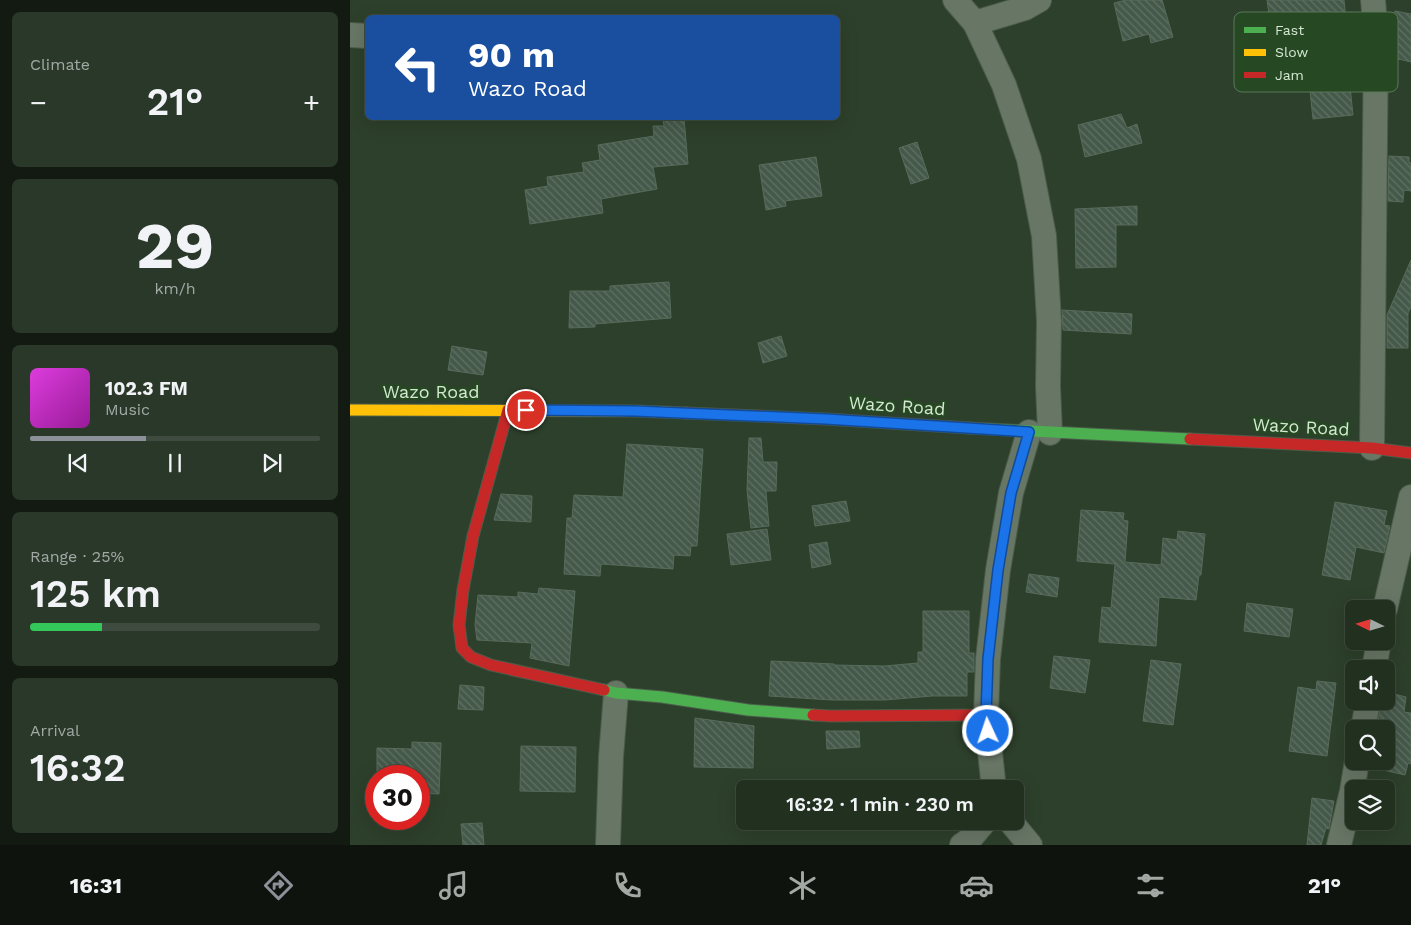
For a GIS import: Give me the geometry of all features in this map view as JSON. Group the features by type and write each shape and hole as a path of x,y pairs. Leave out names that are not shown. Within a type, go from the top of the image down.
{"main road":[{"name":"Wazo Road","path":"350,410 635,411 826,419 1039,433 1372,448 1411,453"},
{"path":"508,410 473,536 463,590 459,625 462,648 471,657 491,666 616,693 662,697 748,710 831,716 986,715"}],"street":[{"path":"955,0 974,23 1004,85 1029,159 1044,236 1049,321 1048,386 1039,433 1011,493 998,570 988,659 986,715 993,780"},
{"path":"974,23 1025,8 1039,0"},
{"path":"350,35 365,36"},
{"path":"1372,448 1375,92"},
{"path":"1387,600 1411,497"},
{"path":"608,845 611,757 616,693"},
{"path":"1339,845 1356,770"},
{"path":"962,845 977,830"},
{"path":"1018,830 1030,845"}],"building":[{"path":"1126,0 1162,0 1173,37 1151,43 1149,34 1123,41 1114,3"},
{"path":"1267,0 1344,0 1345,12 1269,12"},
{"path":"1395,11 1411,14 1411,62 1398,59 1398,12"},
{"path":"1310,92 1351,92 1353,115 1313,119"},
{"path":"1121,114 1127,128 1137,124 1142,143 1085,157 1078,125"},
{"path":"663,120 684,120 688,164 653,167 657,189 601,199 603,213 530,224 525,190 548,186 547,177 584,172 582,163 600,160 598,145 654,136 653,126 664,126"},
{"path":"917,142 929,178 911,184 899,148"},
{"path":"1389,156 1409,157 1409,163 1411,163 1411,191 1404,190 1403,202 1388,201"},
{"path":"816,157 822,196 785,201 786,206 766,210 759,165"},
{"path":"1137,206 1137,225 1116,225 1116,267 1076,268 1075,209"},
{"path":"1411,260 1411,307 1408,313 1408,348 1387,348 1387,315"},
{"path":"669,282 671,318 595,324 595,327 569,328 570,291 610,291 610,286"},
{"path":"1062,310 1132,314 1131,334 1063,330"},
{"path":"781,336 787,356 763,363 758,343"},
{"path":"452,346 487,352 483,375 448,370"},
{"path":"749,438 761,438 763,462 777,462 776,491 766,491 769,526 751,528 747,490"},
{"path":"627,444 703,449 697,546 691,546 690,556 674,555 673,569 601,564 600,576 564,574 567,518 572,518 574,495 623,497"},
{"path":"501,494 532,496 531,522 494,520"},
{"path":"846,501 850,521 815,526 812,506"},
{"path":"1335,502 1387,511 1384,525 1390,526 1384,553 1356,547 1350,580 1322,575"},
{"path":"1081,510 1124,513 1123,520 1128,521 1125,562 1161,565 1163,538 1177,540 1178,531 1205,534 1201,575 1199,575 1196,600 1159,597 1156,646 1099,642 1102,607 1111,608 1115,564 1077,561"},
{"path":"767,529 771,560 731,565 727,534"},
{"path":"827,542 831,564 812,568 809,545"},
{"path":"1029,574 1059,578 1057,597 1026,592"},
{"path":"539,588 575,591 569,666 530,658 532,643 477,640 475,625 478,595 518,597 518,592 538,594"},
{"path":"1247,603 1293,609 1289,637 1244,631"},
{"path":"923,611 969,611 969,653 974,653 974,672 967,672 967,696 932,696 885,700 832,700 769,696 771,661 884,666 918,663 918,652 923,652"},
{"path":"1054,656 1090,660 1085,693 1050,688"},
{"path":"1151,660 1181,664 1173,725 1143,721"},
{"path":"1317,681 1336,683 1327,756 1289,751 1298,687 1316,690"},
{"path":"460,685 484,687 483,710 458,709"},
{"path":"1395,694 1406,697 1404,712 1411,713 1411,764 1408,763 1405,775 1383,770 1395,770 1395,720 1378,720 1380,710 1395,710"},
{"path":"695,718 754,726 753,768 694,767"},
{"path":"826,731 859,731 860,747 827,749"},
{"path":"412,742 441,743 439,794 430,794 430,765 377,765 377,748 412,749"},
{"path":"521,746 576,747 575,792 520,791"},
{"path":"1312,798 1334,801 1329,829 1326,828 1321,845 1307,845"},
{"path":"482,823 484,845 463,845 461,824"}],"traffic: fast":[{"path":"969,428 1190,439"},
{"path":"604,690 748,710 813,715"}],"traffic: slow":[{"path":"350,410 635,411 686,413"}],"traffic: jam":[{"path":"508,410 473,536 459,625 462,648 471,657 491,665 604,690"},
{"path":"686,413 969,428"},
{"path":"1190,439 1372,448 1411,453"},
{"path":"813,715 986,715"}],"route":[{"path":"526,410 635,411 826,419 1029,432 1011,493 998,570 988,659 986,715 988,731"}]}
